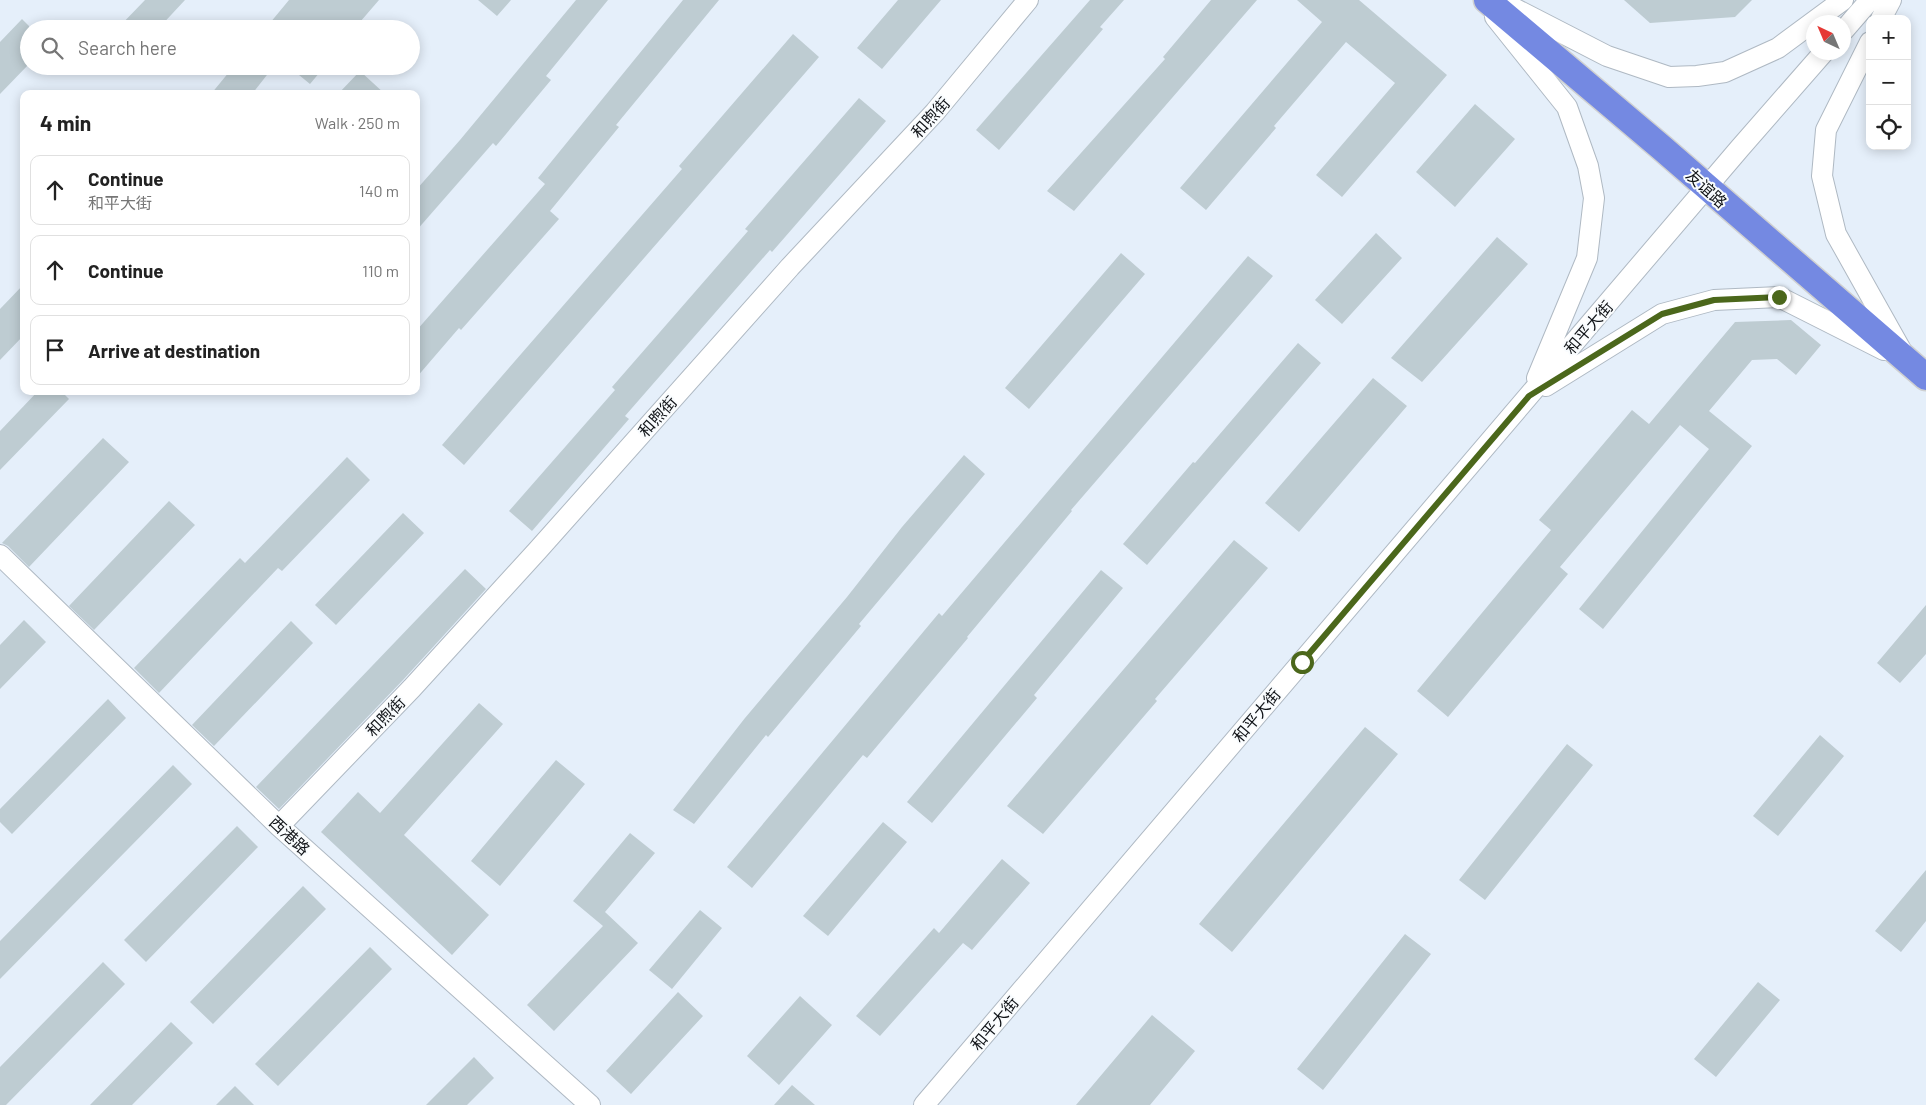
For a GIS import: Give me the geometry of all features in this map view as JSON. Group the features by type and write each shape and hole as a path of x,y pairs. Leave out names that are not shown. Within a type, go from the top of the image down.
{"highway":[{"name":"友谊路","path":"1487,0 1926,377"}],"main road":[{"name":"和煦街","path":"280,826 412,688 790,267 935,112 1028,0"},
{"path":"1481,0 1566,107 1588,166 1594,198 1587,258 1529,396"},
{"path":"1497,0 1607,56 1669,77 1725,72 1778,48 1843,0"},
{"path":"1851,22 1870,0"},
{"path":"1883,15 1891,0"},
{"path":"1866,50 1826,130 1822,176 1836,234 1906,360"},
{"name":"和平大街","path":"924,1105 1817,60"},
{"path":"1529,396 1662,314 1714,300 1779,297 1906,360"},
{"name":"西港路","path":"0,555 280,826 590,1105"}],"building":[{"path":"145,0 185,0 166,20 126,20"},
{"path":"289,0 379,0 362,20 272,20"},
{"path":"478,0 511,0 497,16"},
{"path":"576,0 608,0 546,76 551,80 496,146 493,143 420,226 420,185"},
{"path":"683,0 719,0 616,125 619,127 550,211 559,219 420,373 420,326 545,184 538,178"},
{"path":"898,0 941,0 882,69 857,48"},
{"path":"1090,0 1124,0 1100,27 1103,29 999,150 976,130"},
{"path":"1211,0 1257,0 1074,211 1047,191 1165,59 1163,57"},
{"path":"1297,0 1359,0 1447,75 1342,197 1316,175 1395,83 1346,42 1274,126 1276,128 1206,210 1180,188 1322,22"},
{"path":"1624,0 1752,0 1735,17 1650,23"},
{"path":"20,21 20,73 0,94 0,42"},
{"path":"793,34 819,57 464,465 442,445 682,169 679,166"},
{"path":"227,75 267,75 255,90 214,90"},
{"path":"299,75 318,75 310,84"},
{"path":"356,75 364,75 381,90 342,90"},
{"path":"859,98 886,121 625,416 629,419 532,531 509,511 615,390 612,387 748,231 745,229"},
{"path":"1475,104 1515,139 1455,207 1416,172"},
{"path":"1376,233 1402,258 1342,324 1315,300"},
{"path":"1497,237 1528,264 1422,382 1391,358"},
{"path":"1121,253 1145,274 1029,409 1005,388"},
{"path":"1248,256 1273,276 1071,510 968,638 867,758 863,755 752,888 727,867 939,613 942,616"},
{"path":"20,288 20,339 0,360 0,309"},
{"path":"1791,320 1821,345 1796,375 1777,359 1752,360 1709,411 1752,446 1603,629 1579,609 1709,449 1680,425 1560,567 1568,574 1448,717 1417,691 1551,530 1539,520 1632,410 1649,424 1735,322"},
{"path":"1298,343 1321,363 1147,565 1123,544"},
{"path":"1373,378 1407,406 1299,532 1265,503"},
{"path":"34,395 65,395 69,399 0,470 0,431"},
{"path":"103,438 129,462 29,567 8,546 2,543"},
{"path":"964,455 985,474 859,624 861,626 768,737 766,735 694,824 673,810 745,718 847,597 902,527"},
{"path":"347,457 370,480 282,571 278,568 159,693 134,668 240,558 245,563"},
{"path":"169,501 195,525 94,630 69,606"},
{"path":"403,513 424,533 336,625 315,605"},
{"path":"1234,540 1268,568 1155,699 1157,701 1043,834 1007,806"},
{"path":"465,569 486,589 403,680 279,809 256,787"},
{"path":"1101,570 1123,588 1034,695 1037,698 932,823 907,802"},
{"path":"1926,605 1926,654 1900,683 1877,663"},
{"path":"24,620 46,642 0,689 0,645"},
{"path":"291,621 313,643 214,746 192,725"},
{"path":"108,699 126,718 12,834 0,822 0,809"},
{"path":"479,703 503,724 404,835 489,915 452,955 321,832 358,792 380,813"},
{"path":"1365,727 1398,754 1232,952 1199,924"},
{"path":"1820,735 1844,756 1778,836 1753,816"},
{"path":"1567,744 1593,765 1485,900 1459,880"},
{"path":"556,760 585,784 500,886 471,861"},
{"path":"173,765 192,784 0,979 0,941"},
{"path":"883,822 907,842 828,936 803,916"},
{"path":"237,826 258,847 146,962 124,940"},
{"path":"630,833 655,853 605,912 638,943 554,1031 527,1005 603,926 573,901"},
{"path":"1002,859 1030,883 972,950 963,943 880,1036 856,1016 934,928 939,933"},
{"path":"1926,870 1926,921 1901,952 1875,931"},
{"path":"303,886 326,909 213,1024 190,1002"},
{"path":"700,910 722,928 672,989 649,970"},
{"path":"1405,934 1431,954 1323,1090 1297,1069"},
{"path":"370,947 392,969 278,1086 255,1064"},
{"path":"103,962 125,984 6,1105 0,1105 0,1067"},
{"path":"1758,982 1780,1000 1716,1077 1694,1059"},
{"path":"678,992 703,1016 631,1094 606,1071"},
{"path":"800,996 832,1025 779,1085 747,1056"},
{"path":"1152,1015 1195,1051 1150,1105 1076,1105"},
{"path":"171,1022 193,1043 132,1105 90,1105"},
{"path":"474,1057 494,1078 467,1105 426,1105"},
{"path":"792,1085 815,1105 774,1105"},
{"path":"235,1086 254,1105 216,1105"}],"route":[{"path":"1302,662 1529,396 1662,314 1714,300 1779,297"}]}
